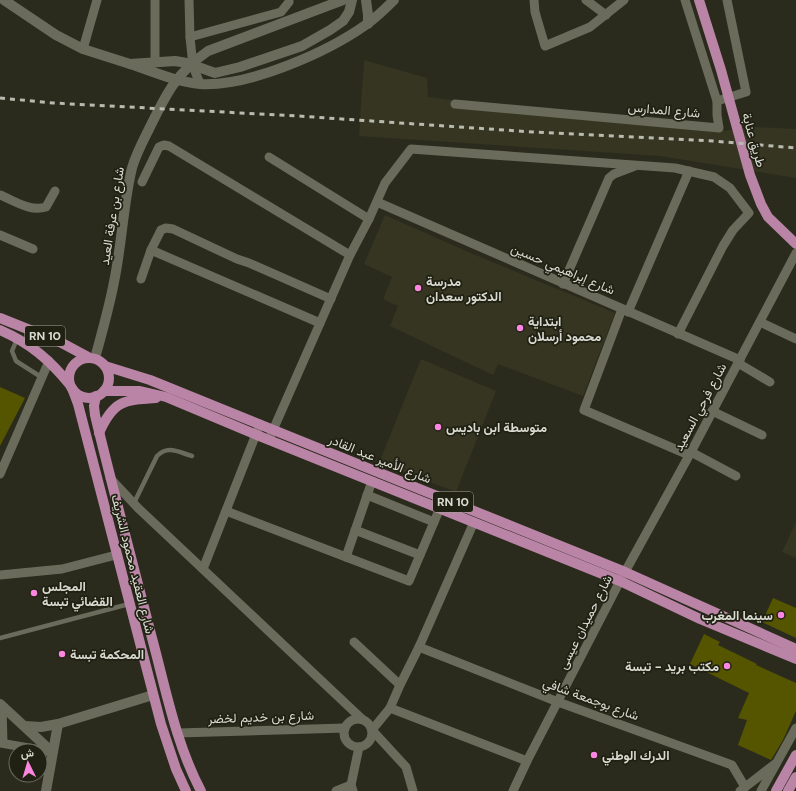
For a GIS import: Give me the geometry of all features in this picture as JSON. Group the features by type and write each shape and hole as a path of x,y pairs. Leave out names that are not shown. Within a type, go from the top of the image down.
{"main road":[{"name":"طريق عنابة","path":"699,0 721,70 750,175 761,204 768,217 796,244"},
{"name":"طريق عنابة","path":"704,0 709,31"},
{"name":"RN 10","path":"0,318 60,342 92,358"},
{"name":"RN 10","path":"0,330 17,338 48,361 72,387"},
{"path":"92,358 105,366 109,378 108,385 104,391 96,396 86,398 74,392 69,380 69,373 76,362 82,359 92,358"},
{"name":"شارع الأمير عبد القادر","path":"105,366 150,380 273,429 796,649"},
{"name":"شارع العقيد محمود الشريف","path":"72,387 78,404 153,695 170,753 186,791"},
{"name":"شارع الأمير عبد القادر","path":"104,391 140,391 166,398 474,522 623,577 700,619 796,660"},
{"name":"شارع العقيد محمود الشريف","path":"96,396 94,406 99,433 178,733 189,765 201,791"},
{"path":"99,433 109,413 119,404 131,400 166,398"},
{"path":"776,791 796,755"},
{"path":"788,791 796,777"}],"street":[{"path":"4,0 56,34 84,49 174,79 200,84 232,82 287,66 318,52 368,24 394,0"},
{"path":"84,49 97,0"},
{"path":"155,0 155,61"},
{"path":"189,0 190,37 193,66 200,84"},
{"path":"190,37 281,12 290,0"},
{"name":"شارع بن عرفة العيد","path":"92,358 114,283 132,167 166,94 179,76 193,61 208,51 343,0"},
{"path":"130,64 155,61 175,61 187,63 215,72 225,71 302,46 343,21 349,12 352,0"},
{"path":"366,0 368,24"},
{"path":"534,0 535,12 545,46 590,27 624,0"},
{"path":"586,0 606,15"},
{"path":"685,0 717,101"},
{"name":"شارع المدارس","path":"455,104 719,128 717,101 746,92 727,0"},
{"path":"142,182 159,147 164,145 169,146 350,255"},
{"path":"269,440 330,299 385,183 411,149 676,168 714,177 730,188 749,213 733,230 723,246 678,334"},
{"path":"269,157 369,219"},
{"path":"564,284 609,178 614,174 638,165"},
{"path":"689,171 625,310 584,410 690,453 736,476"},
{"path":"0,194 31,209 40,209 46,207 55,191"},
{"name":"شارع إبراهيمي حسين","path":"376,202 678,334 739,362 770,382"},
{"path":"141,279 151,250 162,230 166,228 173,229 237,259 330,299"},
{"path":"0,235 33,249"},
{"path":"151,250 320,323"},
{"name":"شارع فرحي السعيد","path":"623,577 796,253"},
{"path":"760,322 796,339"},
{"path":"0,474 48,361"},
{"path":"712,411 762,434"},
{"path":"203,569 260,424"},
{"path":"110,476 134,503 368,723 372,730 398,756 406,767 413,791"},
{"path":"346,557 372,481"},
{"path":"367,495 434,522"},
{"path":"226,511 409,581 440,508"},
{"path":"362,719 350,721 345,728 344,732 346,742 354,747 359,747 368,743 372,735 372,730 390,708 400,684 419,647 474,522"},
{"path":"355,530 420,555"},
{"path":"0,575 62,569 116,555"},
{"name":"شارع حميدان عيسى","path":"513,791 527,760 623,577"},
{"path":"354,642 400,684"},
{"name":"شارع بوجمعة شافي","path":"419,647 558,702 732,765 742,789"},
{"path":"25,726 41,727 58,724 153,695"},
{"path":"1,705 52,752"},
{"path":"1,705 1,743 52,752"},
{"path":"390,708 527,760"},
{"path":"46,791 58,724"},
{"name":"شارع بن خديم لخضر","path":"178,733 345,728"},
{"path":"761,791 796,728"},
{"path":"336,791 352,788 359,747"},
{"path":"742,789 777,762"}],"lane":[{"path":"17,338 12,351 16,361 41,377"},
{"path":"134,503 157,456 162,451 168,449 192,456"},
{"path":"0,638 129,604"}],"shaded area":[{"path":"364,60 427,78 428,97 712,132 755,127 796,129 796,178 660,156 359,136"},
{"name":"ابتداية محمود أرسلان","path":"385,215 466,251 615,313 583,396 498,364 493,375 390,326 398,306 383,299 392,277 364,264"},
{"name":"متوسطة ابن باديس","path":"421,359 496,391 456,492 379,463"},
{"path":"796,522 796,558 782,552"}],"building":[{"path":"0,387 25,398 0,446"},
{"name":"سينما المغرب","path":"773,598 796,608 796,638 762,622"},
{"path":"704,634 720,642 718,645 757,664 756,665 796,683 796,711 783,740 771,760 738,745 747,720 738,718 749,693 690,664"}],"railway":[{"path":"0,98 53,103 298,116 533,132 713,141 796,148"}],"place":[{"name":"مدرسة الدكتور سعدان","path":"418,288"},
{"name":"ابتداية محمود أرسلان","path":"520,328"},
{"name":"متوسطة ابن باديس","path":"438,427"},
{"name":"المجلس القضائي تبسة","path":"34,593"},
{"name":"سينما المغرب","path":"781,615"},
{"name":"المحكمة تبسة","path":"62,654"},
{"name":"مكتب بريد - تبسة","path":"727,666"},
{"name":"الدرك الوطني","path":"594,755"}]}
